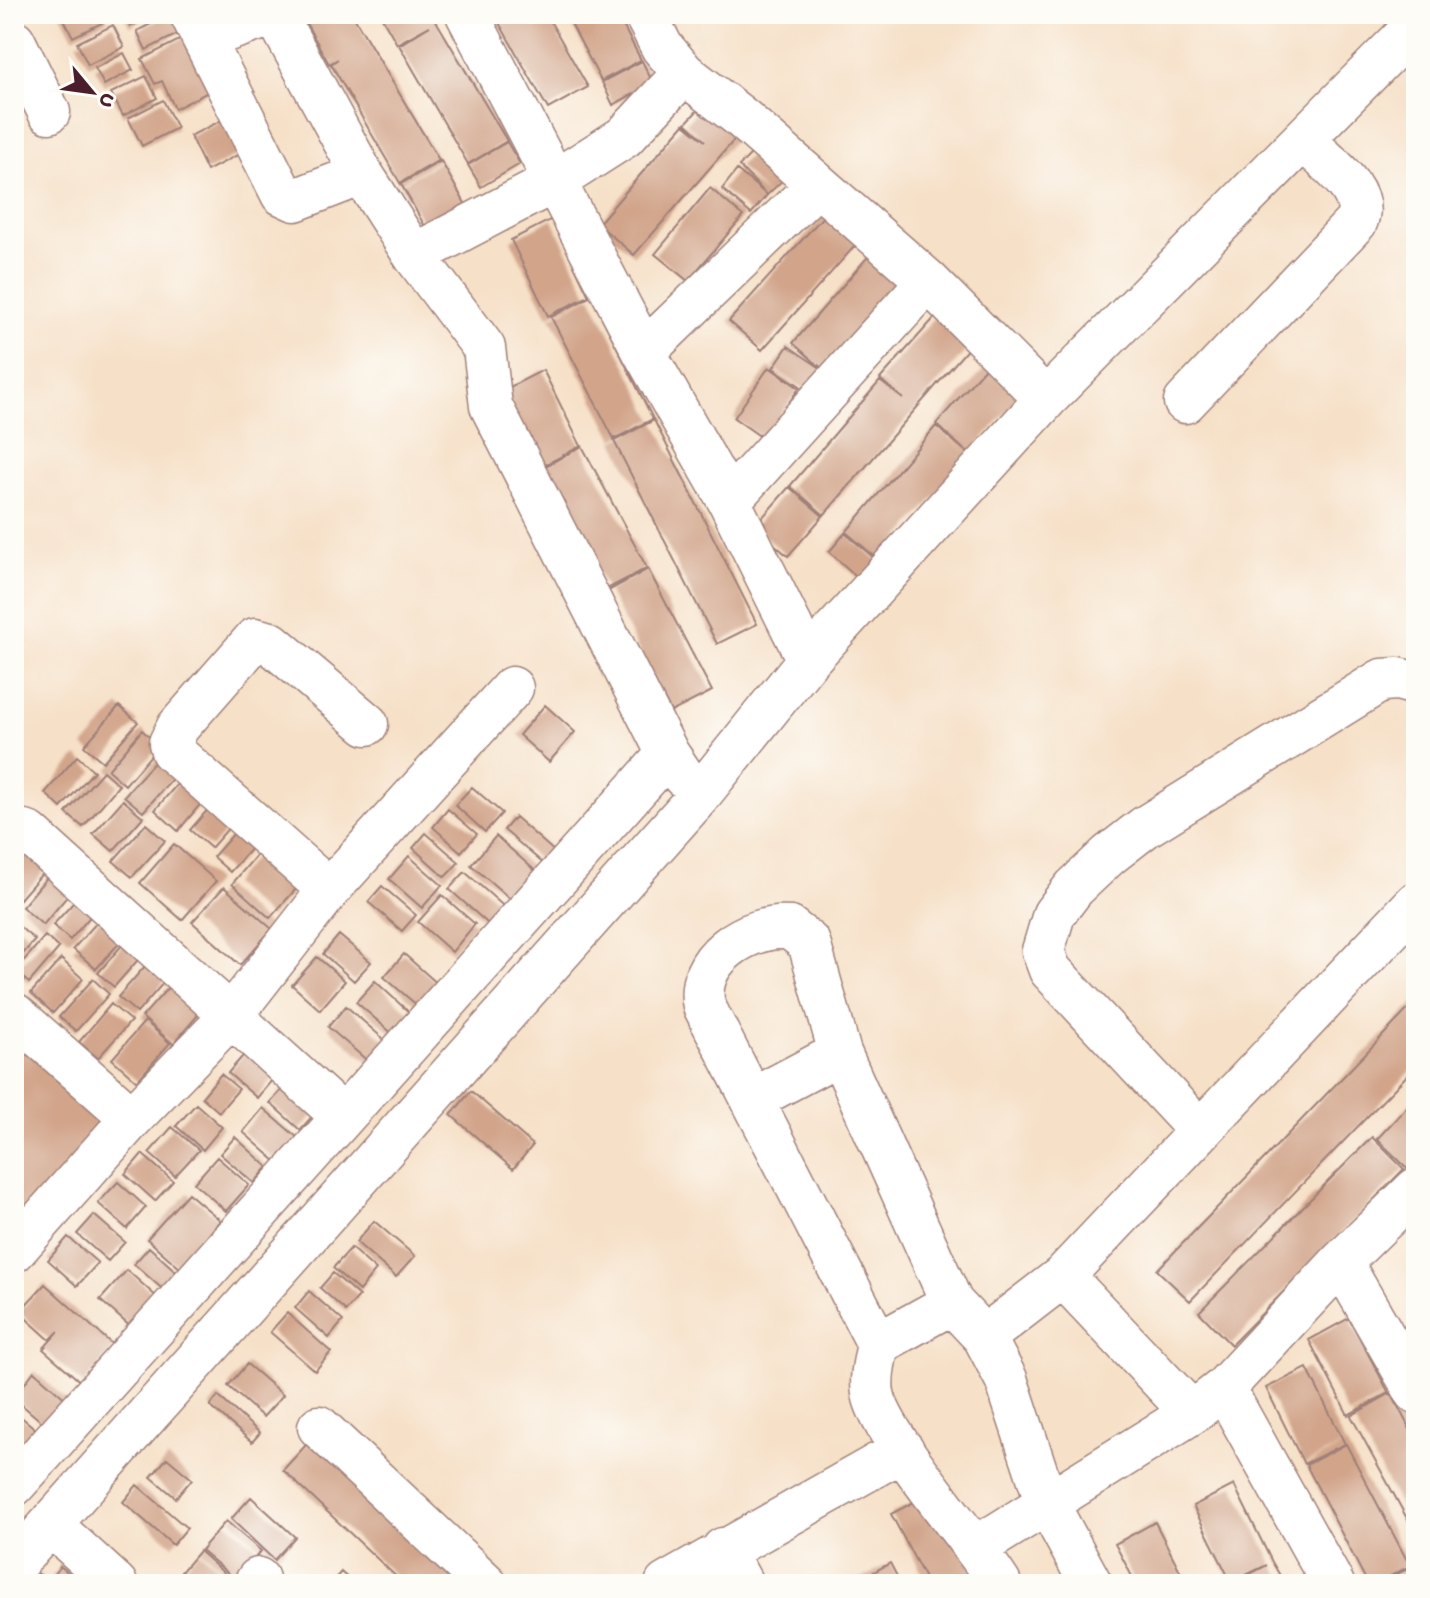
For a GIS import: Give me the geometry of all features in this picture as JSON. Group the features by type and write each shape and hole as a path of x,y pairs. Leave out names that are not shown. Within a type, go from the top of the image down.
{"street":[{"path":"362,174 295,200 282,194 197,26 275,14 362,174 414,255 484,348 491,406 668,754 698,797"},
{"path":"467,14 644,352 729,501 808,660"},
{"path":"645,14 662,47 684,73 742,118 928,281 1046,399"},
{"path":"15,1563 698,797 808,660 1046,399 1305,141 1416,25"},
{"path":"14,41 49,112"},
{"path":"414,255 555,181 624,137 684,73"},
{"path":"1185,402 1356,222 1361,208 1355,192 1305,141"},
{"path":"644,352 816,186"},
{"path":"729,501 928,281"},
{"path":"329,890 172,751 171,736 255,639 271,643 367,724"},
{"path":"1199,1130 1050,970 1043,951 1054,914 1074,888 1145,827 1382,680 1398,679 1416,684"},
{"path":"18,1240 231,1016 329,890 512,688"},
{"path":"14,1485 668,754"},
{"path":"14,828 30,834 342,1116"},
{"path":"984,1337 1063,1276 1416,903"},
{"path":"1000,1584 977,1547 903,1450 873,1395 878,1344 702,996 707,972 717,957 753,933 790,928 809,943 840,1053 952,1303 984,1337 1006,1379 1046,1501 1091,1584"},
{"path":"14,1014 132,1118"},
{"path":"755,1098 840,1053"},
{"path":"977,1547 1046,1501 1192,1413 1224,1388 1341,1262 1416,1189"},
{"path":"1341,1262 1416,1392"},
{"path":"1063,1276 1192,1413"},
{"path":"878,1344 952,1303"},
{"path":"1224,1388 1333,1584"},
{"path":"319,1427 486,1584"},
{"path":"666,1584 732,1566 903,1450"},
{"path":"51,1525 116,1584"}],"building":[{"path":"61,14 105,14 108,20 73,37"},
{"path":"123,14 155,14 130,27"},
{"path":"170,14 188,14 194,26 146,50 137,31"},
{"path":"301,14 352,14 439,160 400,183 331,64 338,59 329,64"},
{"path":"380,14 432,14 507,141 468,164 399,45 430,26 397,44"},
{"path":"494,14 546,14 588,87 548,109"},
{"path":"566,14 617,14 641,60 601,81"},
{"path":"113,25 124,47 88,65 77,43"},
{"path":"193,33 220,86 175,109 162,81 155,84 142,59"},
{"path":"124,53 133,70 104,85 95,68"},
{"path":"642,61 653,83 613,105 602,82"},
{"path":"146,76 157,98 123,116 111,93"},
{"path":"708,99 742,131 634,255 598,224 684,124 705,141 686,123"},
{"path":"163,100 177,128 142,146 128,118"},
{"path":"232,115 249,149 207,171 190,136"},
{"path":"507,142 520,164 481,187 468,165"},
{"path":"761,144 789,174 767,195 739,166"},
{"path":"441,161 467,207 427,230 401,184"},
{"path":"737,170 767,195 751,214 722,189"},
{"path":"710,188 743,216 688,281 655,254"},
{"path":"828,211 860,240 762,350 729,321"},
{"path":"552,219 589,296 548,316 511,240"},
{"path":"872,252 904,280 825,371 793,343"},
{"path":"591,296 653,419 614,439 551,317"},
{"path":"937,315 971,345 824,515 790,486 880,381 903,399 880,379"},
{"path":"788,346 825,371 809,392 773,368"},
{"path":"992,360 1026,390 969,454 936,424"},
{"path":"769,367 799,388 764,439 734,418"},
{"path":"543,370 581,446 541,467 502,391"},
{"path":"654,420 757,624 717,644 614,441"},
{"path":"936,426 970,455 880,561 846,532"},
{"path":"582,446 647,568 607,589 542,468"},
{"path":"789,487 823,516 788,556 754,527"},
{"path":"845,533 879,562 863,582 829,552"},
{"path":"648,569 712,691 671,712 608,591"},
{"path":"545,705 575,732 549,762 519,735"},
{"path":"119,706 138,722 103,762 84,746"},
{"path":"142,730 159,746 125,785 108,770"},
{"path":"77,756 94,771 61,808 45,793"},
{"path":"159,757 177,773 143,812 124,796"},
{"path":"103,771 119,785 83,827 66,813"},
{"path":"185,775 208,795 178,831 155,810"},
{"path":"472,787 502,813 485,832 455,805"},
{"path":"218,798 239,816 211,848 190,830"},
{"path":"123,800 143,817 113,851 93,834"},
{"path":"448,809 477,834 461,852 433,827"},
{"path":"515,817 555,852 544,864 504,830"},
{"path":"244,822 261,837 230,872 213,857"},
{"path":"146,824 165,841 132,877 113,861"},
{"path":"426,833 459,862 445,877 413,848"},
{"path":"496,836 540,875 515,903 471,865"},
{"path":"174,844 216,881 182,920 140,883"},
{"path":"265,845 304,880 270,918 232,884"},
{"path":"28,851 47,868 20,899 14,893 14,868"},
{"path":"409,856 442,885 422,908 389,879"},
{"path":"465,872 509,911 494,929 449,889"},
{"path":"49,875 70,893 43,925 22,907"},
{"path":"382,886 416,915 402,931 368,902"},
{"path":"224,887 272,929 240,965 192,922"},
{"path":"84,891 100,905 70,940 53,925"},
{"path":"442,895 475,924 452,952 418,922"},
{"path":"108,910 131,930 96,969 73,949"},
{"path":"14,925 35,940 14,964"},
{"path":"134,931 151,945 114,987 98,973"},
{"path":"339,935 371,962 354,981 323,954"},
{"path":"45,936 59,948 29,983 15,971"},
{"path":"404,954 439,985 419,1007 384,977"},
{"path":"153,957 171,974 137,1013 118,997"},
{"path":"317,957 345,981 320,1010 292,985"},
{"path":"61,959 83,979 53,1013 31,993"},
{"path":"180,974 210,1001 173,1044 142,1017"},
{"path":"93,979 109,994 76,1031 59,1017"},
{"path":"375,981 412,1015 394,1035 356,1002"},
{"path":"1416,1001 1416,1066 1190,1301 1157,1270"},
{"path":"111,1004 131,1021 98,1058 79,1042"},
{"path":"346,1006 387,1042 370,1063 328,1027"},
{"path":"145,1021 170,1043 137,1081 112,1059"},
{"path":"14,1028 122,1125 31,1226 14,1210"},
{"path":"249,1049 277,1074 257,1098 228,1073"},
{"path":"221,1074 239,1089 219,1112 202,1097"},
{"path":"286,1085 317,1111 300,1130 270,1103"},
{"path":"471,1091 533,1145 513,1169 451,1115"},
{"path":"1416,1097 1416,1163 1409,1170 1377,1139"},
{"path":"196,1104 222,1127 203,1150 176,1126"},
{"path":"263,1108 298,1138 277,1162 243,1132"},
{"path":"172,1127 199,1150 175,1176 149,1153"},
{"path":"235,1137 268,1167 254,1183 220,1154"},
{"path":"1372,1137 1404,1169 1231,1345 1199,1312"},
{"path":"142,1154 173,1181 155,1201 125,1174"},
{"path":"217,1157 249,1185 226,1211 194,1183"},
{"path":"118,1182 146,1207 127,1229 98,1203"},
{"path":"188,1193 220,1220 182,1270 147,1239"},
{"path":"94,1215 125,1242 108,1261 77,1234"},
{"path":"374,1221 415,1256 396,1277 356,1242"},
{"path":"68,1237 98,1263 77,1286 48,1260"},
{"path":"149,1247 181,1276 167,1293 134,1264"},
{"path":"351,1248 376,1270 359,1291 333,1268"},
{"path":"127,1270 159,1299 132,1328 100,1300"},
{"path":"333,1273 359,1296 346,1311 320,1288"},
{"path":"45,1284 115,1347 83,1384 43,1349 59,1331 50,1340 19,1312"},
{"path":"309,1291 343,1321 329,1338 295,1308"},
{"path":"287,1313 331,1352 315,1371 270,1332"},
{"path":"1349,1318 1389,1393 1348,1415 1309,1340"},
{"path":"247,1364 283,1395 263,1417 228,1386"},
{"path":"1307,1368 1345,1444 1304,1464 1266,1388"},
{"path":"34,1371 78,1410 57,1435 14,1398"},
{"path":"1391,1393 1416,1441 1416,1535 1351,1416"},
{"path":"218,1396 260,1433 252,1442 210,1406"},
{"path":"14,1411 44,1436 14,1456"},
{"path":"317,1433 478,1584 404,1584 283,1470"},
{"path":"1346,1444 1410,1566 1381,1581 1410,1568 1416,1584 1368,1584 1306,1465"},
{"path":"167,1458 192,1479 176,1498 151,1477"},
{"path":"137,1485 187,1528 173,1545 123,1502"},
{"path":"1234,1485 1285,1584 1231,1584 1267,1565 1231,1582 1193,1506"},
{"path":"931,1493 981,1584 943,1584 958,1575 941,1584 928,1584 891,1514"},
{"path":"251,1497 295,1537 274,1560 231,1519"},
{"path":"226,1521 261,1551 236,1580 201,1550"},
{"path":"1155,1522 1187,1584 1136,1584 1115,1544"},
{"path":"199,1551 224,1573 215,1584 195,1584 181,1572"},
{"path":"890,1563 901,1584 852,1584"},
{"path":"60,1566 82,1584 26,1584 36,1572 48,1582"},
{"path":"341,1572 354,1584 330,1584"}]}
